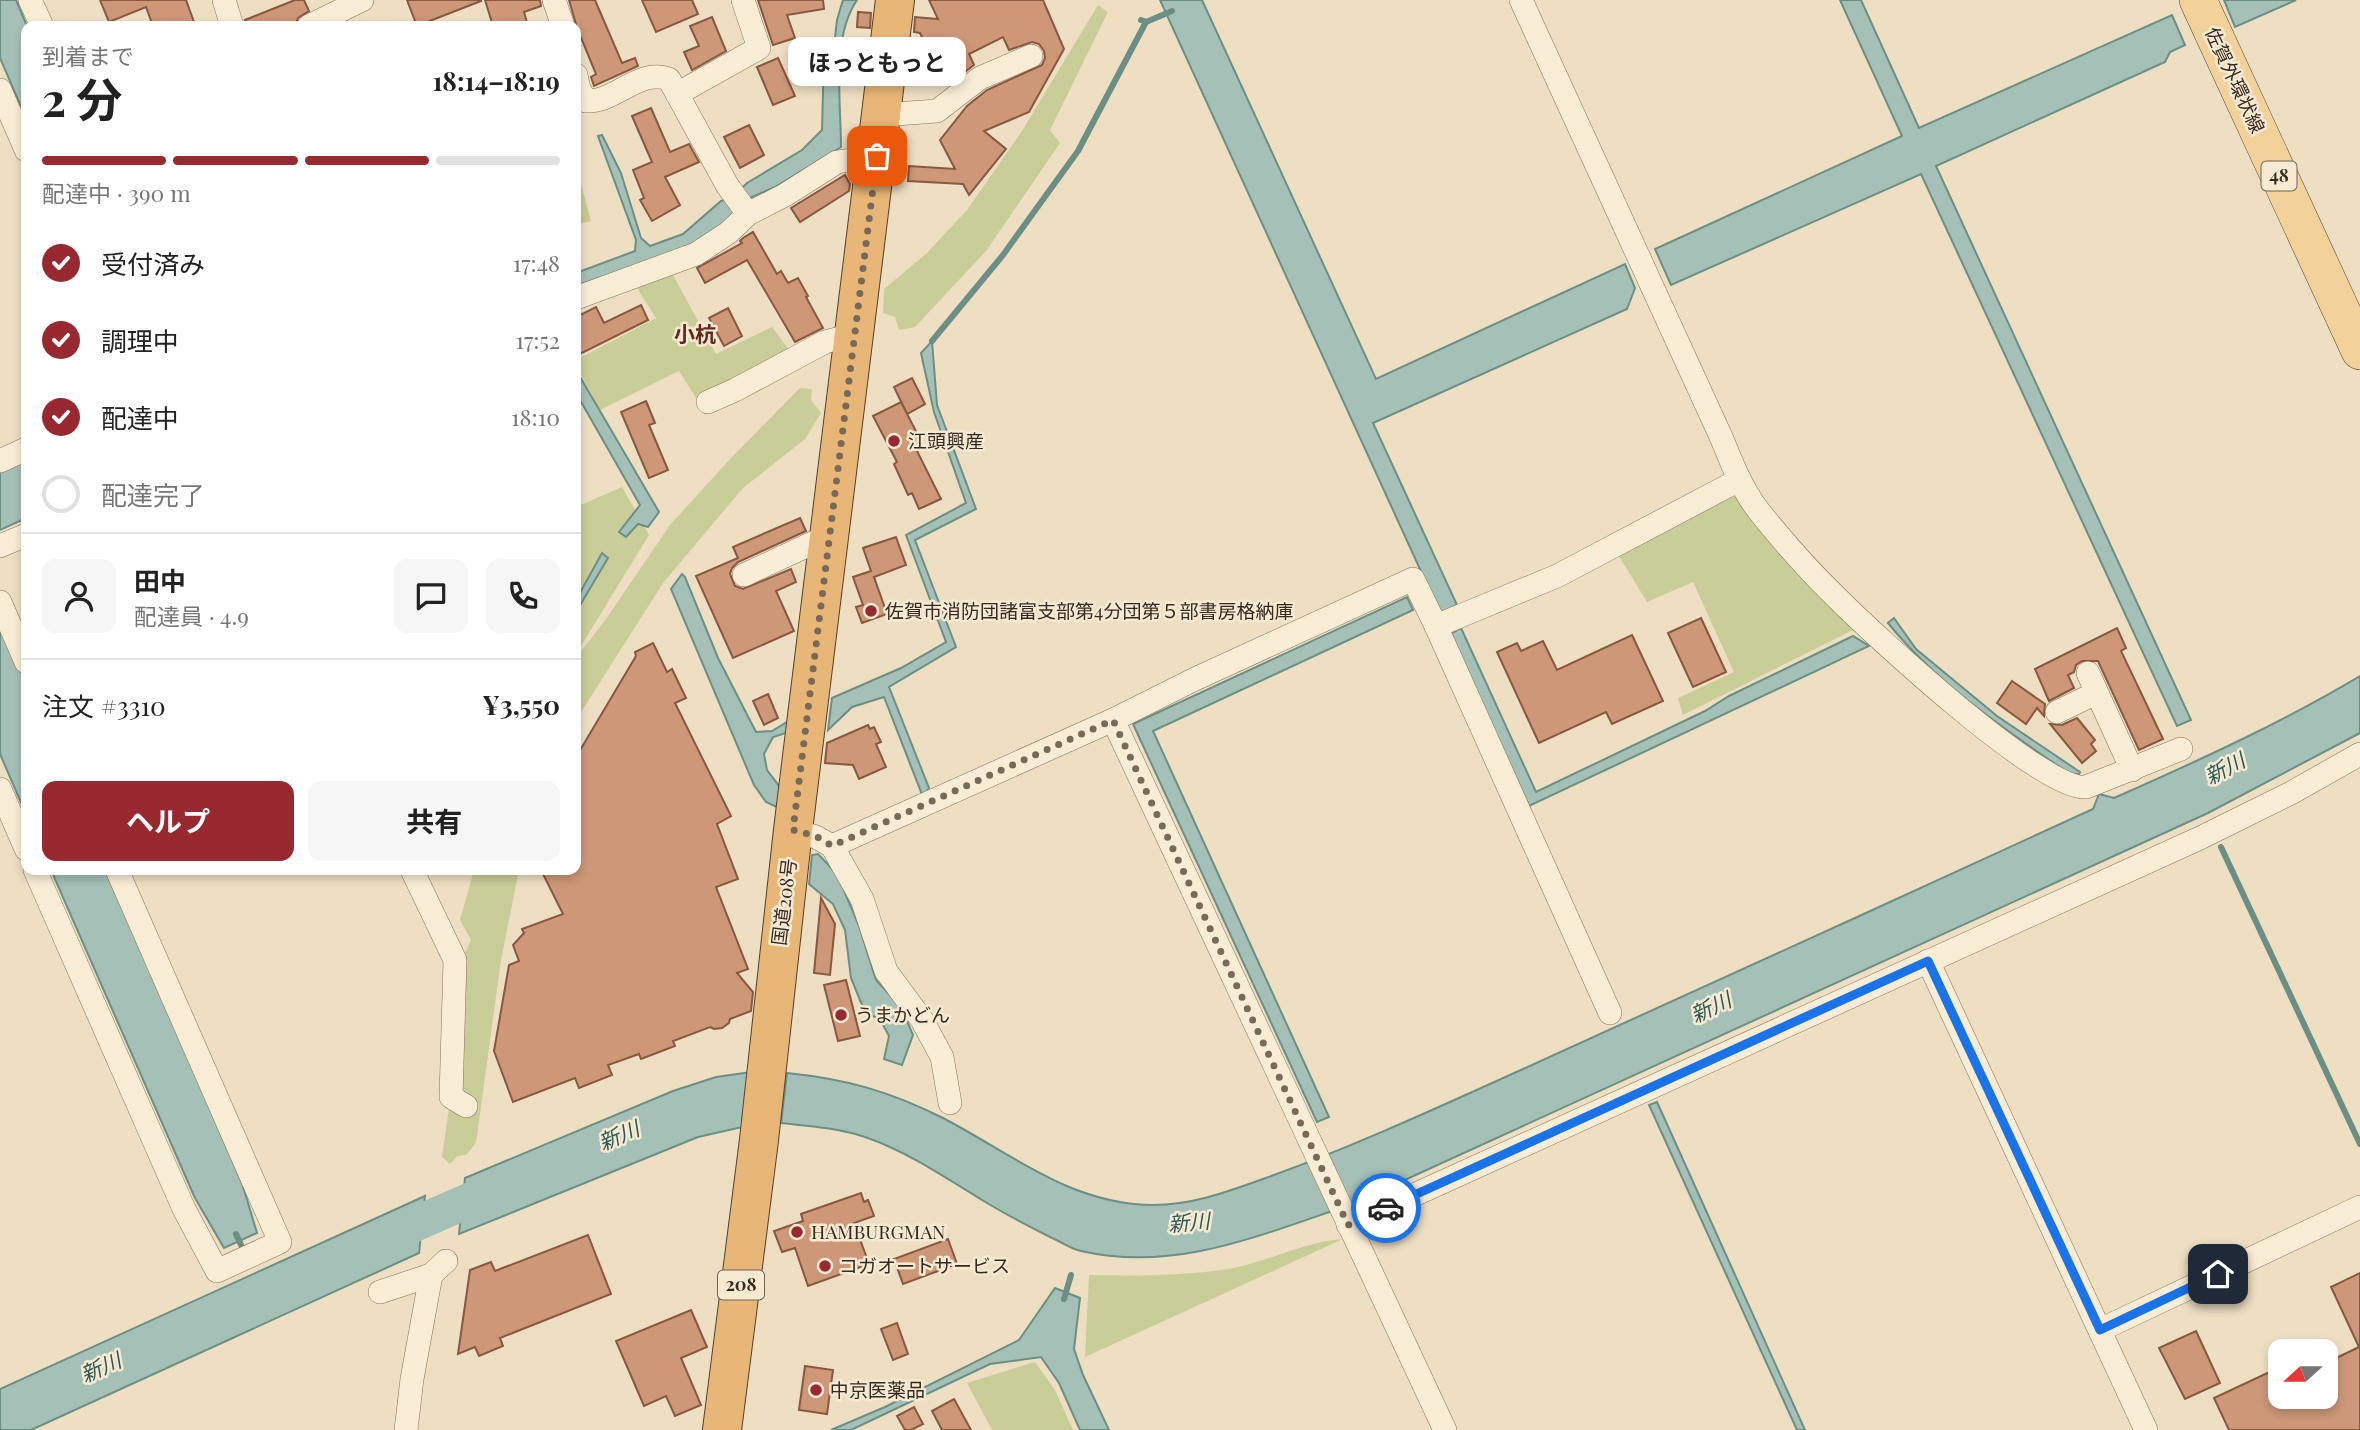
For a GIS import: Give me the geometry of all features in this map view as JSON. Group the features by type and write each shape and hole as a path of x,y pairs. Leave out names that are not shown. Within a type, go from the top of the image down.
{"highway":[{"name":"国道208号","path":"722,1430 895,0"}],"main road":[{"name":"佐賀外環状線","path":"2198,0 2360,351"}],"street":[{"path":"30,0 40,21"},
{"path":"223,0 230,21"},
{"path":"319,21 362,0"},
{"path":"554,0 561,21"},
{"path":"677,94 759,48 743,0"},
{"path":"1521,0 1739,480 1756,507 1782,539 1834,596 1888,648 1986,730 2067,785 2078,788 2132,770 2181,749"},
{"path":"882,115 937,111 980,78 1031,56"},
{"path":"581,92 586,100 597,101 626,86 657,75 669,79 727,185 748,214"},
{"path":"0,90 21,138"},
{"path":"581,296 696,254 728,233 748,214 785,195 837,162 877,156"},
{"path":"708,402 825,342 839,338 854,340"},
{"path":"0,461 21,451"},
{"path":"1436,626 1557,576 1739,480"},
{"path":"0,546 21,537"},
{"path":"744,575 817,541 829,541"},
{"path":"832,846 1113,720 1195,679 1413,579 1610,1013"},
{"path":"0,602 21,650"},
{"path":"2057,712 2092,683 2132,770"},
{"path":"1113,720 1445,1430"},
{"path":"1348,1225 2200,838 2291,793 2360,754"},
{"path":"0,789 21,837"},
{"path":"793,830 816,836 832,846 862,899 886,971 922,1020 942,1057 950,1103"},
{"path":"38,875 184,1209 217,1271 280,1242 119,875"},
{"path":"414,875 455,960 451,1097 466,1106"},
{"path":"1928,961 2146,1430"},
{"path":"2100,1330 2360,1207"},
{"path":"380,1292 438,1269 412,1379 406,1430"}],"green space":[{"path":"1098,5 1108,12 1050,130 1060,143 986,251 915,327 899,330 895,317 883,313 884,289 927,253 967,210 1022,131"},
{"path":"581,184 591,221 581,224"},
{"path":"673,275 716,354 772,327 790,351 696,398 679,371 600,410 581,374 581,357 656,318 637,288"},
{"path":"800,388 812,389 811,400 821,413 805,439 743,488 663,583 581,712 581,652 670,525"},
{"path":"622,487 649,535 581,646 581,505"},
{"path":"1733,490 1855,629 1683,715 1678,698 1734,672 1693,582 1647,602 1617,553"},
{"path":"473,875 518,875 501,960 476,1143 466,1155 457,1156 450,1164 442,1157 449,1108 464,1091 458,1079 465,953 471,940 460,920"},
{"path":"1343,1239 1085,1357 1089,1275 1159,1275 1228,1269 1314,1244"},
{"path":"1035,1362 1055,1390 1073,1430 992,1430 967,1383"}],"water":[{"path":"0,0 16,0 25,21 21,21 21,106 0,58"},
{"path":"843,0 857,0 849,15 841,51 841,147 775,187 745,200 729,220 705,238 677,251 581,284 581,271 635,251 636,240 598,136 602,135 621,173 641,238 650,246 683,234 721,201 731,198 747,183 802,150 822,130 824,54 834,46"},
{"path":"1160,0 1202,0 1376,379 1625,264 1635,288 1627,309 1373,423 1457,605 1440,613"},
{"path":"1840,0 1861,0 1919,128 2172,15 2185,45 2170,52 2165,62 1936,166 2191,720 2177,726 1921,174 1671,285 1655,249 1902,136"},
{"path":"2224,0 2296,0 2235,27"},
{"path":"932,341 937,405 976,509 915,540 956,647 889,687 929,788 923,797 884,697 852,707 828,730 832,698 901,668 946,642 906,535 966,503 934,412 921,353"},
{"path":"581,379 659,512 648,527 638,524 626,537 619,532 640,505 581,402"},
{"path":"21,463 21,520 0,530 0,471"},
{"path":"602,553 608,558 581,604 581,591"},
{"path":"682,574 718,658 756,732 772,731 795,717 792,731 773,737 764,754 767,770 783,791 779,808 766,802 754,785 671,589"},
{"path":"1407,597 1413,610 1153,731 1329,1117 1317,1122 1133,724"},
{"path":"1894,618 1916,649 1997,716 2080,772 2079,774 2071,775 1951,686 1929,667 1888,623"},
{"path":"0,622 21,671 21,802 0,754"},
{"path":"1461,628 1536,792 1853,636 1869,646 1529,806 1449,635"},
{"path":"2360,676 2360,733 2208,813 1350,1205 1251,1238 1185,1254 1151,1257 1116,1257 1081,1251 1017,1220 925,1165 880,1143 844,1131 781,1123 787,1073 829,1079 885,1093 923,1109 1042,1174 1093,1196 1121,1202 1166,1205 1213,1196 1356,1143 1566,1050 2093,809 2099,794 2114,798 2208,756 2270,726"},
{"path":"818,854 837,874 859,926 876,980 901,1007 913,1035 902,1065 884,1059 889,1036 881,1021 864,1010 851,978 845,930 833,904 809,884 812,855"},
{"path":"53,875 109,875 242,1183 257,1233 224,1248 195,1198"},
{"path":"752,1072 747,1126 698,1137 459,1234 465,1178 673,1091 716,1077"},
{"path":"1657,1102 1805,1430 1797,1430 1649,1105"},
{"path":"425,1196 419,1253 31,1430 0,1430 0,1389"},
{"path":"1055,1288 1080,1298 1074,1349 1109,1430 1080,1430 1059,1383 1041,1357 990,1364 851,1430 831,1430 885,1407 1019,1340"}],"building":[{"path":"100,0 186,0 194,21 151,21 146,7 109,21"},
{"path":"295,0 304,0 309,11 297,21 245,20"},
{"path":"407,0 481,0 430,21 415,21"},
{"path":"485,0 540,0 541,6 524,12 527,21 491,21"},
{"path":"569,0 595,0 622,63 635,58 638,66 594,86 591,77 596,74 581,38 581,21 575,21"},
{"path":"642,0 692,0 698,14 656,32"},
{"path":"758,0 823,0 824,9 787,15 795,38 773,45"},
{"path":"929,0 1043,0 1064,49 1029,112 984,131 1006,149 969,195 963,184 908,181 909,166 955,169 940,140 967,106 987,90 1042,65 1044,51 1039,44 1032,42 1009,50 1003,37 969,54 974,65 952,82 945,67 938,71 920,33 914,32 915,17 938,19"},
{"path":"858,12 871,13 870,28 857,27"},
{"path":"712,17 726,51 692,70 684,52 699,46 690,26"},
{"path":"778,58 795,96 773,105 757,67"},
{"path":"651,108 670,152 689,144 699,162 665,177 680,205 652,221 640,200 644,198 633,170 652,162 632,116"},
{"path":"749,125 764,155 740,168 724,137"},
{"path":"845,175 850,184 849,191 800,222 791,208"},
{"path":"753,232 777,274 781,271 788,283 798,278 823,328 795,342 747,260 705,283 697,268 742,243 740,241 743,238"},
{"path":"641,305 648,320 581,354 581,314 596,307 604,323"},
{"path":"728,308 742,336 724,346 709,318"},
{"path":"912,378 925,404 907,414 894,387"},
{"path":"646,401 655,423 649,425 668,470 649,478 621,412"},
{"path":"901,402 922,443 915,447 941,499 919,509 912,493 908,495 894,464 897,462 873,416"},
{"path":"800,518 806,531 738,562 730,574 735,586 743,589 791,569 796,582 776,591 794,631 733,658 696,576 738,558 733,547"},
{"path":"896,537 906,565 874,577 887,614 862,623 856,607 863,605 853,577 871,571 863,548"},
{"path":"1701,618 1726,672 1693,687 1668,633"},
{"path":"2117,628 2126,648 2121,651 2163,739 2139,750 2098,661 2082,661 2076,665 2074,672 2068,675 2074,688 2049,701 2035,669"},
{"path":"1632,635 1663,701 1612,724 1606,712 1539,743 1497,652 1517,643 1521,651 1543,641 1557,670"},
{"path":"653,643 667,672 672,669 686,698 675,703 731,816 717,824 738,879 716,887 748,969 737,973 753,992 751,1011 730,1019 722,1028 710,1027 673,1041 675,1046 641,1059 639,1054 608,1065 612,1075 579,1088 575,1078 513,1102 494,1051 509,965 519,961 513,945 524,933 522,929 563,914 544,875 581,875 581,749 636,656 635,652"},
{"path":"2012,681 2045,704 2044,716 2037,708 2026,724 1997,703"},
{"path":"768,694 778,718 764,725 753,701"},
{"path":"2077,718 2095,740 2091,744 2096,751 2082,763 2050,724 2062,725"},
{"path":"868,725 870,729 874,727 881,742 876,744 886,767 859,779 853,765 825,763 827,743"},
{"path":"821,898 835,924 830,975 814,973"},
{"path":"846,980 860,1036 838,1041 824,985"},
{"path":"861,1193 864,1202 868,1200 874,1216 854,1223 869,1264 808,1286 795,1248 782,1252 774,1231 803,1221 801,1214"},
{"path":"588,1235 611,1294 500,1338 503,1346 479,1356 475,1347 458,1354 470,1270 491,1262 495,1271"},
{"path":"948,1239 957,1264 903,1284 894,1259"},
{"path":"2360,1273 2360,1430 2229,1430 2214,1398 2268,1373 2268,1409 2338,1409 2338,1357 2359,1347 2331,1287"},
{"path":"691,1310 707,1347 681,1358 701,1405 675,1416 666,1396 644,1406 616,1341"},
{"path":"897,1323 908,1354 893,1360 881,1329"},
{"path":"2196,1331 2220,1383 2185,1399 2159,1348"},
{"name":"中京医薬品","path":"805,1366 833,1370 827,1414 799,1410"},
{"path":"954,1399 971,1430 942,1430 932,1411"},
{"path":"914,1407 923,1424 905,1430 897,1416"}],"waterway":[{"path":"1141,20 1146,22 1172,11"},
{"path":"932,341 1003,255 1078,151 1146,22"},
{"path":"2221,847 2360,1144"},
{"name":"新川","path":"379,1240 504,1185"},
{"path":"236,1234 242,1247"},
{"path":"1064,1299 1071,1275"}],"way so far":[{"path":"877,156 793,830 816,836 832,846 1113,720 1348,1225 1386,1208"}],"place":[{"name":"ほっともっと","path":"877,156"},
{"name":"江頭興産","path":"894,441"},
{"name":"佐賀市消防団諸富支部第4分団第５部書房格納庫","path":"871,611"},
{"name":"うまかどん","path":"841,1015"},
{"name":"HAMBURGMAN","path":"797,1232"},
{"name":"コガオートサービス","path":"825,1266"},
{"name":"中京医薬品","path":"816,1390"}],"district":[{"name":"小杭","path":"695,335"}],"route":[{"path":"1386,1208 1928,961 2100,1330 2218,1274"}]}
